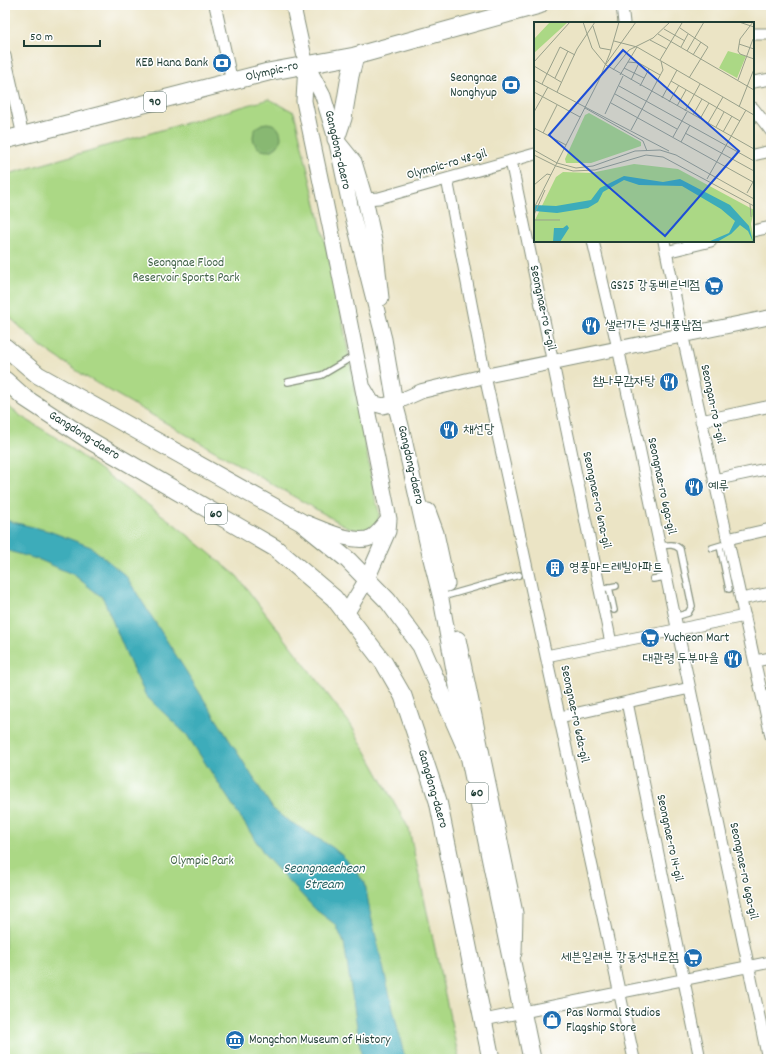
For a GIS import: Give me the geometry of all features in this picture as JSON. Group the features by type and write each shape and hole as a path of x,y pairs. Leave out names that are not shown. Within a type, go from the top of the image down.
{"main road":[{"name":"Olympic-ro","path":"5,140 268,72 355,56 539,5"},
{"path":"355,56 343,118 336,139 354,162 366,199 375,245 384,339"},
{"name":"Gangdong-daero","path":"306,64 323,96 336,139 350,205 384,339 395,403 409,457 428,548 441,599 469,755 532,1055"},
{"name":"Gangdong-daero","path":"306,64 304,101 389,519 388,531 367,578"},
{"name":"Gangdong-daero","path":"5,348 38,375 301,522 348,560 388,600 421,646 469,755"},
{"name":"Gangdong-daero","path":"5,380 25,398 90,440 274,548 334,598 384,663 403,696 438,801 491,1059"},
{"path":"363,388 372,403 383,406 395,403"},
{"path":"409,457 436,533 515,913 514,974"},
{"path":"301,522 343,536 362,540 371,537 381,529 389,519"},
{"path":"346,614 367,578"}],"street":[{"path":"215,5 232,82"},
{"path":"293,5 306,64"},
{"path":"622,5 624,22"},
{"path":"754,34 771,34"},
{"path":"5,56 23,136"},
{"path":"754,82 771,78"},
{"path":"754,109 771,131"},
{"path":"754,155 771,151"},
{"name":"Olympic-ro 48-gil","path":"366,199 379,198 534,154"},
{"name":"Seongnae-ro 6-gil","path":"511,161 553,362"},
{"path":"447,179 485,376"},
{"path":"754,231 771,227"},
{"path":"593,242 618,348"},
{"path":"682,335 665,246 702,242"},
{"name":"Seongnae-ro 6-gil","path":"395,403 422,392 485,376 771,316"},
{"name":"Seongan-ro 3-gil","path":"682,335 714,480 725,543 741,599 769,716 771,736"},
{"name":"Seongnae-ro 6ga-gil","path":"618,348 768,1059"},
{"name":"Seongnae-ro 6na-gil","path":"553,362 605,588 611,643"},
{"name":"Seongnae-ro 6da-gil","path":"485,376 634,1059"},
{"path":"701,421 771,406"},
{"path":"714,480 771,468"},
{"path":"725,543 771,529"},
{"path":"741,599 771,593"},
{"path":"546,656 744,616"},
{"path":"755,661 771,658"},
{"path":"560,717 690,688"},
{"name":"Seongnae-ro 14-gil","path":"627,702 700,1059"},
{"path":"484,1020 771,962"}],"lane":[{"path":"288,382 322,375 356,354"},
{"path":"712,548 725,543 729,589"},
{"path":"660,546 672,545 677,546 680,549 692,606 688,613 675,617"},
{"path":"449,595 519,575"},
{"path":"654,579 666,577"},
{"path":"614,610 605,588 616,586"}],"green space":[{"name":"Seongnae Flood Reservoir Sports Park","path":"269,99 294,112 339,301 375,498 379,512 379,518 375,524 364,530 354,529 343,525 86,377 42,347 5,313 5,175"},
{"path":"267,123 277,127 281,137 277,147 267,151 257,147 253,137 257,127"},
{"name":"Olympic Park","path":"5,404 22,417 57,438 173,523 237,576 351,725 409,829 459,1059 5,1059"}],"water":[{"name":"Seongnaecheon Stream","path":"5,520 49,531 91,547 126,576 273,809 284,818 332,847 344,857 365,883 370,912 405,1059 362,1059 344,943 336,925 316,910 267,858 187,735 146,696 131,665 103,598 74,575 40,560 5,550"}],"place":[{"name":"KEB Hana Bank","path":"222,63"},
{"name":"Seongnae Nonghyup","path":"511,85"},
{"name":"GS25 강동베르네점","path":"714,286"},
{"name":"샐러가든 성내풍납점","path":"591,326"},
{"name":"참나무감자탕","path":"669,382"},
{"name":"채선당","path":"449,430"},
{"name":"예루","path":"694,487"},
{"name":"영풍마드레빌아파트","path":"555,568"},
{"name":"Yucheon Mart","path":"650,638"},
{"name":"대관령 두부마을","path":"733,659"},
{"name":"세븐일레븐 강동성내로점","path":"693,958"},
{"name":"Pas Normal Studios Flagship Store","path":"552,1020"},
{"name":"Mongchon Museum of History","path":"235,1040"}]}
